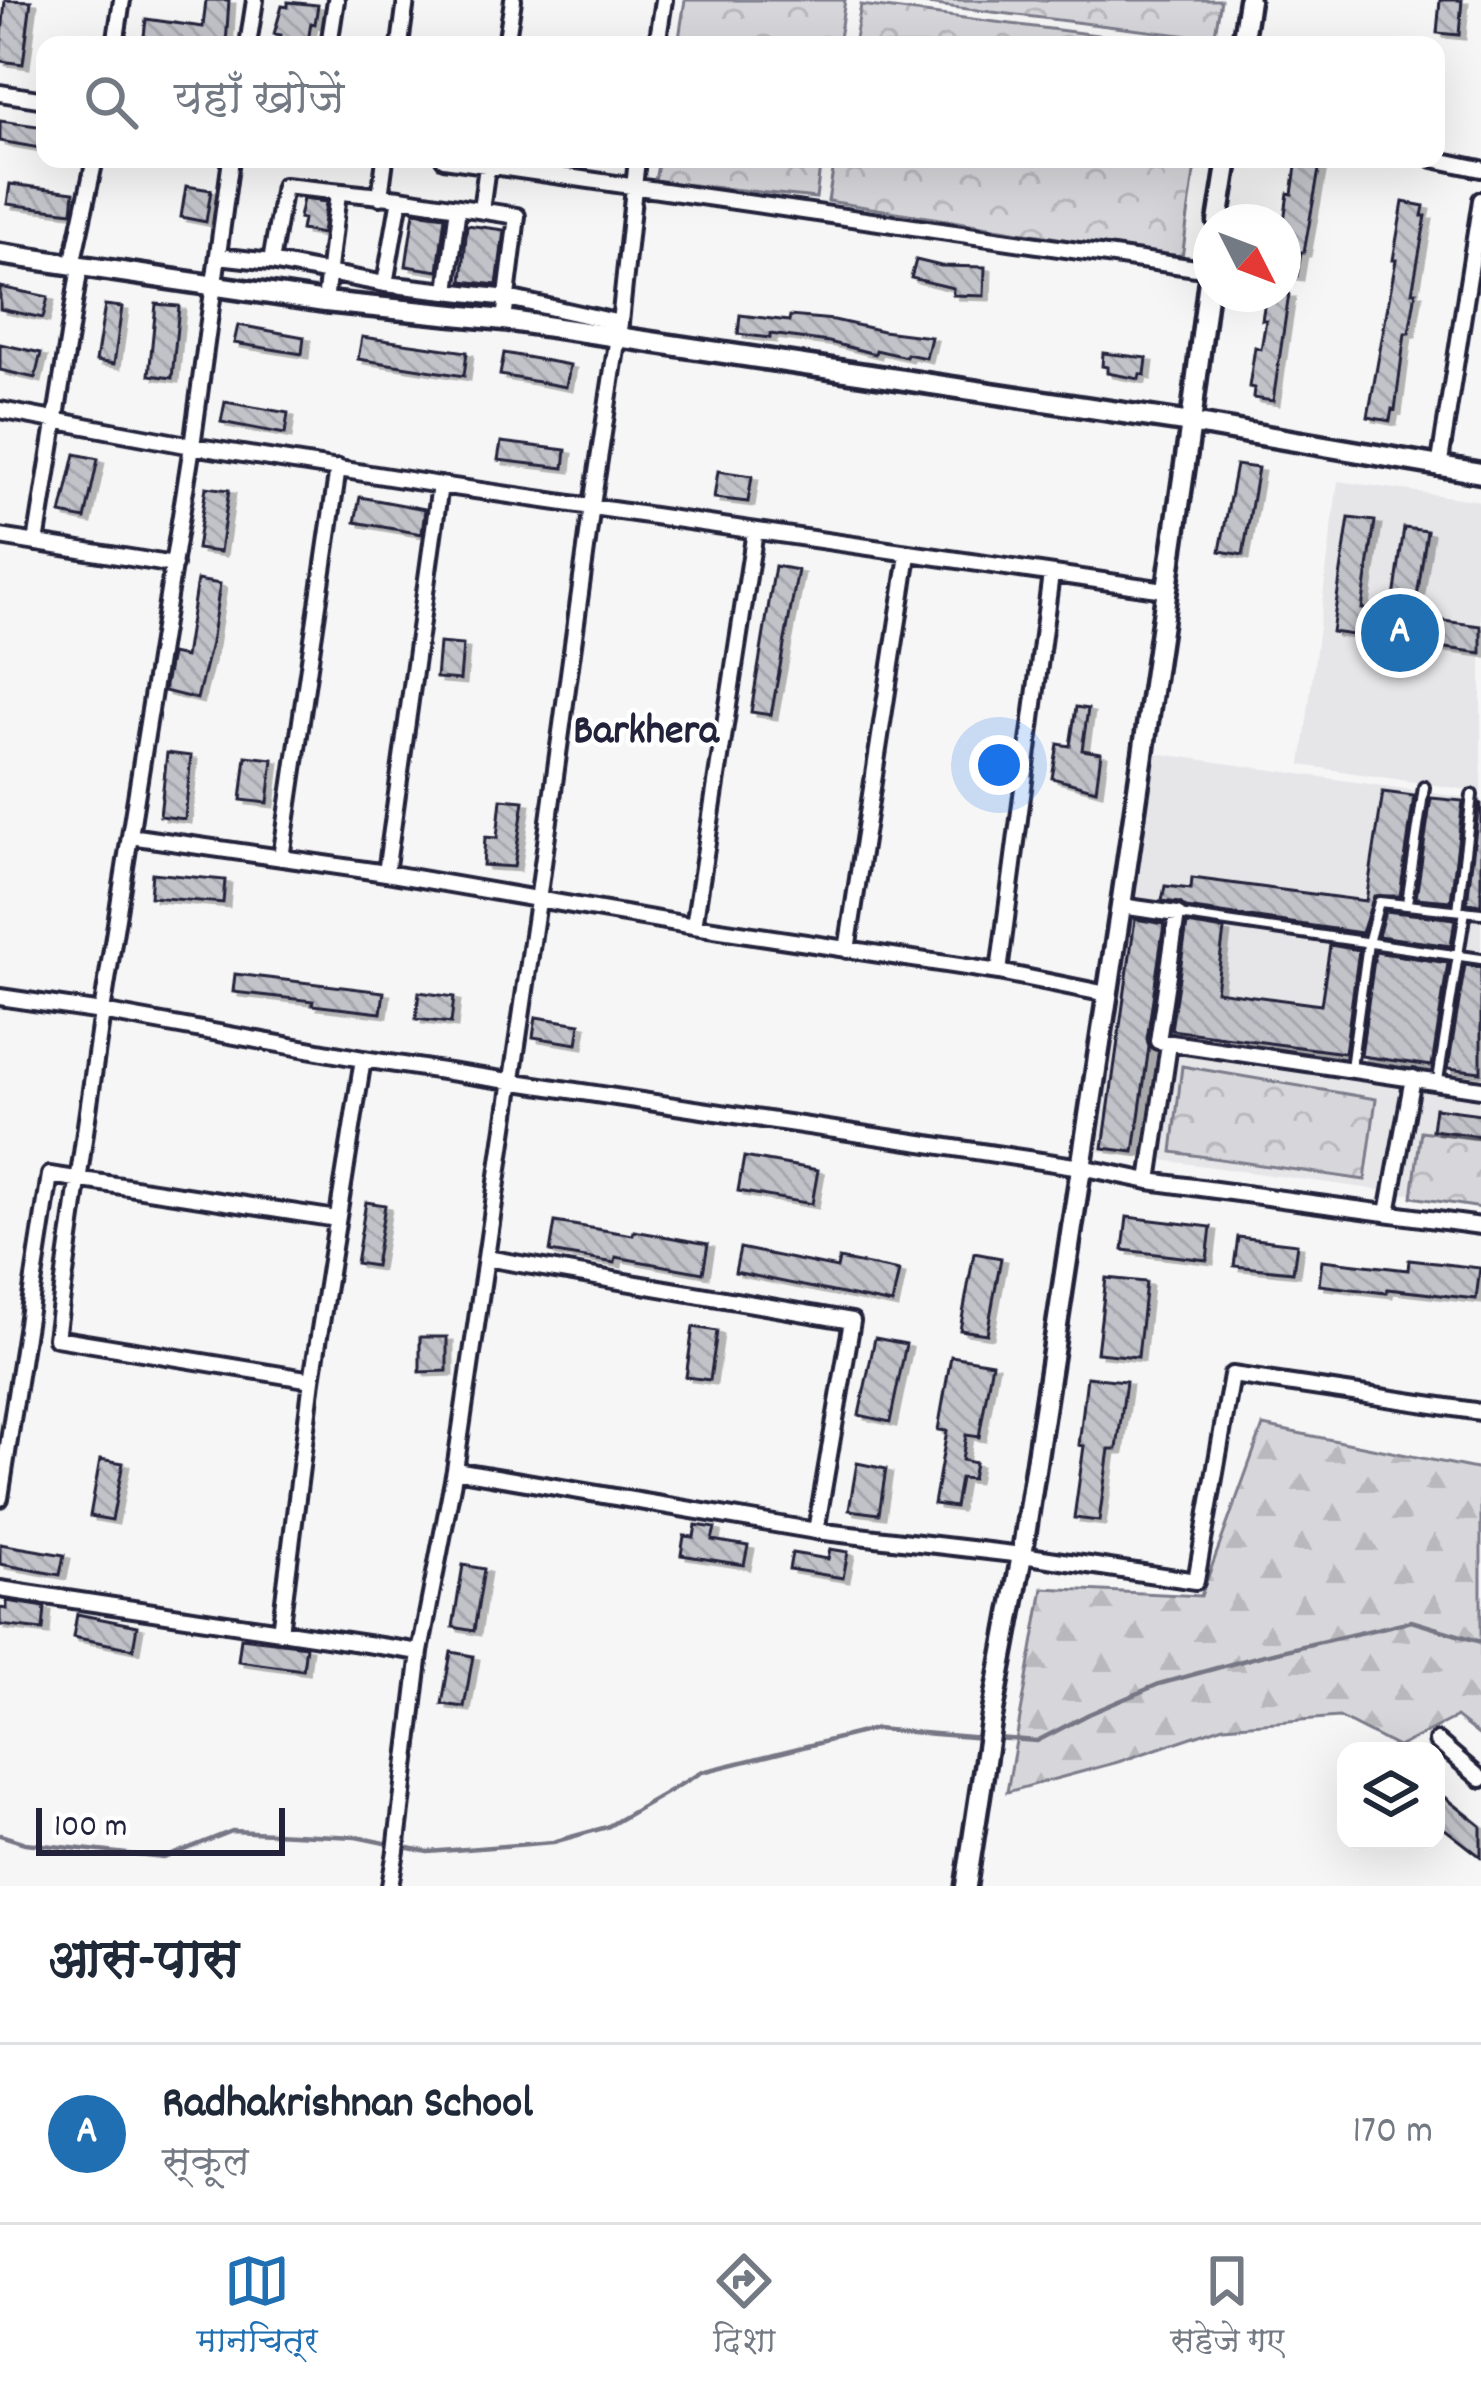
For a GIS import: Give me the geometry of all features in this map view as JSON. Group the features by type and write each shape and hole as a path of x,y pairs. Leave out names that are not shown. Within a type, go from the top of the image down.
{"main road":[{"path":"1243,36 1249,0"},
{"path":"1221,204 1227,168"},
{"path":"0,254 325,302 619,331 1481,473"},
{"path":"967,1886 1121,906 1205,312"}],"street":[{"path":"117,36 122,0"},
{"path":"249,36 255,0"},
{"path":"330,36 336,0"},
{"path":"401,36 406,0"},
{"path":"507,36 513,0"},
{"path":"658,36 664,0"},
{"path":"0,93 36,99"},
{"path":"1445,162 1481,169"},
{"path":"36,543 93,168"},
{"path":"230,168 175,565 102,1012 56,1337 312,1380"},
{"path":"380,197 384,168"},
{"path":"481,210 486,168"},
{"path":"565,168 633,185 1193,265"},
{"path":"390,1886 420,1652 455,1470 538,901 619,331 636,168"},
{"path":"271,262 284,186 517,216 504,320"},
{"path":"325,302 338,193"},
{"path":"385,284 400,199"},
{"path":"1439,468 1481,200"},
{"path":"447,291 458,207"},
{"path":"218,256 385,284 508,298 619,331"},
{"path":"0,410 440,485 1165,590"},
{"path":"281,858 338,468"},
{"path":"386,873 440,485"},
{"path":"694,926 755,531"},
{"path":"0,537 175,565"},
{"path":"847,950 908,554"},
{"path":"999,972 1051,574"},
{"path":"130,836 999,972 1107,994"},
{"path":"1121,906 1177,914 1158,1041 1481,1089"},
{"path":"0,997 363,1059 1149,1181 1481,1226"},
{"path":"1149,1181 1169,1044"},
{"path":"280,1632 312,1380 363,1059"},
{"path":"1388,1213 1413,1078"},
{"path":"0,1498 50,1175 337,1220"},
{"path":"486,1258 852,1321 816,1531"},
{"path":"455,1470 816,1531 1196,1581 1232,1375 1481,1412"},
{"path":"0,1589 420,1652"},
{"path":"1437,1741 1481,1779"}],"lane":[{"path":"1407,903 1424,787"},
{"path":"1438,1082 1459,956 1472,795"},
{"path":"1351,1068 1378,902 1481,913"},
{"path":"1177,914 1481,959"}],"shaded area":[{"path":"1338,481 1481,501 1481,792 1301,765"},
{"path":"1155,753 1481,800 1481,1204 1096,1151"}],"green space":[{"path":"685,0 845,0 839,36 679,36"},
{"path":"894,0 1221,0 1215,36"},
{"path":"861,5 1105,36 856,36"},
{"path":"657,168 820,168 816,198 655,181"},
{"path":"834,168 1195,168 1182,258 828,201"},
{"path":"1182,1066 1376,1099 1365,1180 1172,1152"},
{"path":"1421,1131 1481,1139 1481,1208 1412,1197"},
{"path":"1263,1426 1481,1470 1481,1737 1456,1717 1408,1742 1388,1742 1339,1717 1224,1726 1007,1792 1043,1588 1201,1596"}],"building":[{"path":"5,0 31,1 23,64 0,61"},
{"path":"206,0 229,0 227,36 144,36 146,19 203,27"},
{"path":"1440,0 1462,0 1459,35 1437,33"},
{"path":"288,2 318,5 309,36 274,34 282,6 288,7"},
{"path":"0,121 36,126 36,147 0,141"},
{"path":"1296,168 1319,168 1304,252 1301,204 1286,204 1288,193 1292,194"},
{"path":"10,184 74,192 72,212 7,204"},
{"path":"186,186 211,190 206,222 181,217"},
{"path":"303,199 326,202 322,234 301,230"},
{"path":"1403,202 1424,206 1422,216 1426,216 1390,421 1368,417"},
{"path":"414,212 445,216 438,271 406,266"},
{"path":"467,225 504,230 497,285 462,281"},
{"path":"916,260 985,267 984,296 953,295 953,288 911,278"},
{"path":"0,287 48,297 43,318 0,309"},
{"path":"156,304 179,306 172,378 149,375"},
{"path":"105,305 122,307 114,364 96,361"},
{"path":"1263,312 1286,312 1273,401 1253,398 1254,388 1249,387 1255,347 1261,349 1266,320 1262,320"},
{"path":"740,315 834,320 931,337 926,358 876,350 875,354 829,342 738,334"},
{"path":"238,325 304,337 302,354 234,343"},
{"path":"362,337 467,352 464,376 358,359"},
{"path":"0,344 41,353 35,378 0,370"},
{"path":"504,353 570,365 566,387 500,375"},
{"path":"1103,353 1147,358 1145,375 1140,374 1139,379 1107,373"},
{"path":"225,402 288,413 285,434 221,422"},
{"path":"501,442 566,450 564,468 498,460"},
{"path":"75,454 98,459 85,519 61,514"},
{"path":"1236,465 1258,468 1243,555 1220,551"},
{"path":"718,471 752,476 748,502 714,498"},
{"path":"206,487 229,490 220,552 197,549"},
{"path":"360,497 425,509 422,534 355,522"},
{"path":"1349,518 1375,521 1362,609 1392,613 1404,528 1427,531 1414,617 1481,626 1481,653 1332,632"},
{"path":"775,566 798,570 771,715 751,712"},
{"path":"197,580 220,584 197,699 164,691 171,654 185,657"},
{"path":"439,643 463,645 460,680 436,678"},
{"path":"1076,707 1088,709 1082,750 1101,753 1096,790 1052,778 1058,744 1070,746"},
{"path":"167,753 191,756 185,819 160,816"},
{"path":"246,756 273,759 268,803 241,800"},
{"path":"1383,792 1414,796 1400,896 1374,896 1362,933 1162,901 1165,886 1191,889 1192,878 1366,901"},
{"path":"1431,798 1463,801 1451,901 1416,898"},
{"path":"501,799 524,801 514,867 483,865 485,837 497,838"},
{"path":"1481,804 1481,905 1467,903"},
{"path":"152,873 225,880 223,903 150,897"},
{"path":"1385,911 1455,919 1451,946 1378,936"},
{"path":"1135,919 1164,924 1134,1152 1103,1148"},
{"path":"1187,924 1224,930 1216,991 1321,1005 1330,945 1359,950 1345,1053 1171,1030"},
{"path":"1375,952 1448,963 1432,1066 1361,1056"},
{"path":"1465,965 1481,967 1481,1072 1448,1068"},
{"path":"235,974 384,992 381,1013 233,992"},
{"path":"419,992 454,997 451,1023 416,1019"},
{"path":"536,1017 580,1024 577,1044 533,1037"},
{"path":"1435,1108 1481,1114 1481,1136 1432,1130"},
{"path":"744,1157 818,1170 812,1204 738,1191"},
{"path":"366,1202 385,1205 375,1266 356,1263"},
{"path":"1127,1217 1211,1227 1207,1260 1123,1250"},
{"path":"555,1222 708,1244 703,1273 616,1257 615,1263 550,1252"},
{"path":"1238,1237 1297,1244 1293,1272 1234,1266"},
{"path":"740,1248 837,1268 839,1259 899,1271 892,1304 735,1272"},
{"path":"974,1253 1001,1258 987,1334 960,1330"},
{"path":"1322,1260 1408,1270 1409,1260 1480,1268 1476,1299 1319,1285"},
{"path":"1106,1278 1146,1282 1138,1357 1097,1353"},
{"path":"693,1327 717,1331 710,1380 686,1377"},
{"path":"420,1337 447,1337 447,1371 420,1372"},
{"path":"875,1338 906,1344 890,1422 859,1415"},
{"path":"951,1356 992,1363 979,1437 966,1435 962,1460 975,1463 972,1479 960,1478 955,1507 934,1504 947,1431 938,1430"},
{"path":"1087,1377 1126,1381 1117,1449 1109,1449 1099,1521 1074,1518"},
{"path":"100,1459 123,1463 112,1520 90,1516"},
{"path":"857,1463 886,1469 879,1514 849,1510"},
{"path":"696,1525 715,1528 712,1540 748,1546 744,1565 681,1555 684,1536 694,1537"},
{"path":"0,1544 64,1555 60,1575 0,1564"},
{"path":"830,1549 848,1552 843,1578 789,1569 792,1553 828,1559"},
{"path":"463,1565 484,1569 474,1631 453,1627"},
{"path":"7,1601 45,1607 43,1630 0,1625 0,1608 7,1609"},
{"path":"77,1614 137,1626 133,1649 73,1637"},
{"path":"241,1638 306,1646 303,1670 238,1661"},
{"path":"451,1652 473,1656 464,1707 442,1704"},
{"path":"1445,1797 1481,1826 1481,1857 1445,1829"}],"waterway":[{"path":"995,1738 1037,1741 1159,1684 1411,1621 1481,1642"},
{"path":"0,1835 25,1843 164,1858 232,1831 356,1837 428,1852 553,1842 607,1827 702,1772 875,1729 983,1738"}],"place":[{"name":"Radhakrishnan School","path":"1400,633"}],"district":[{"name":"Barkhera","path":"646,727"}]}
